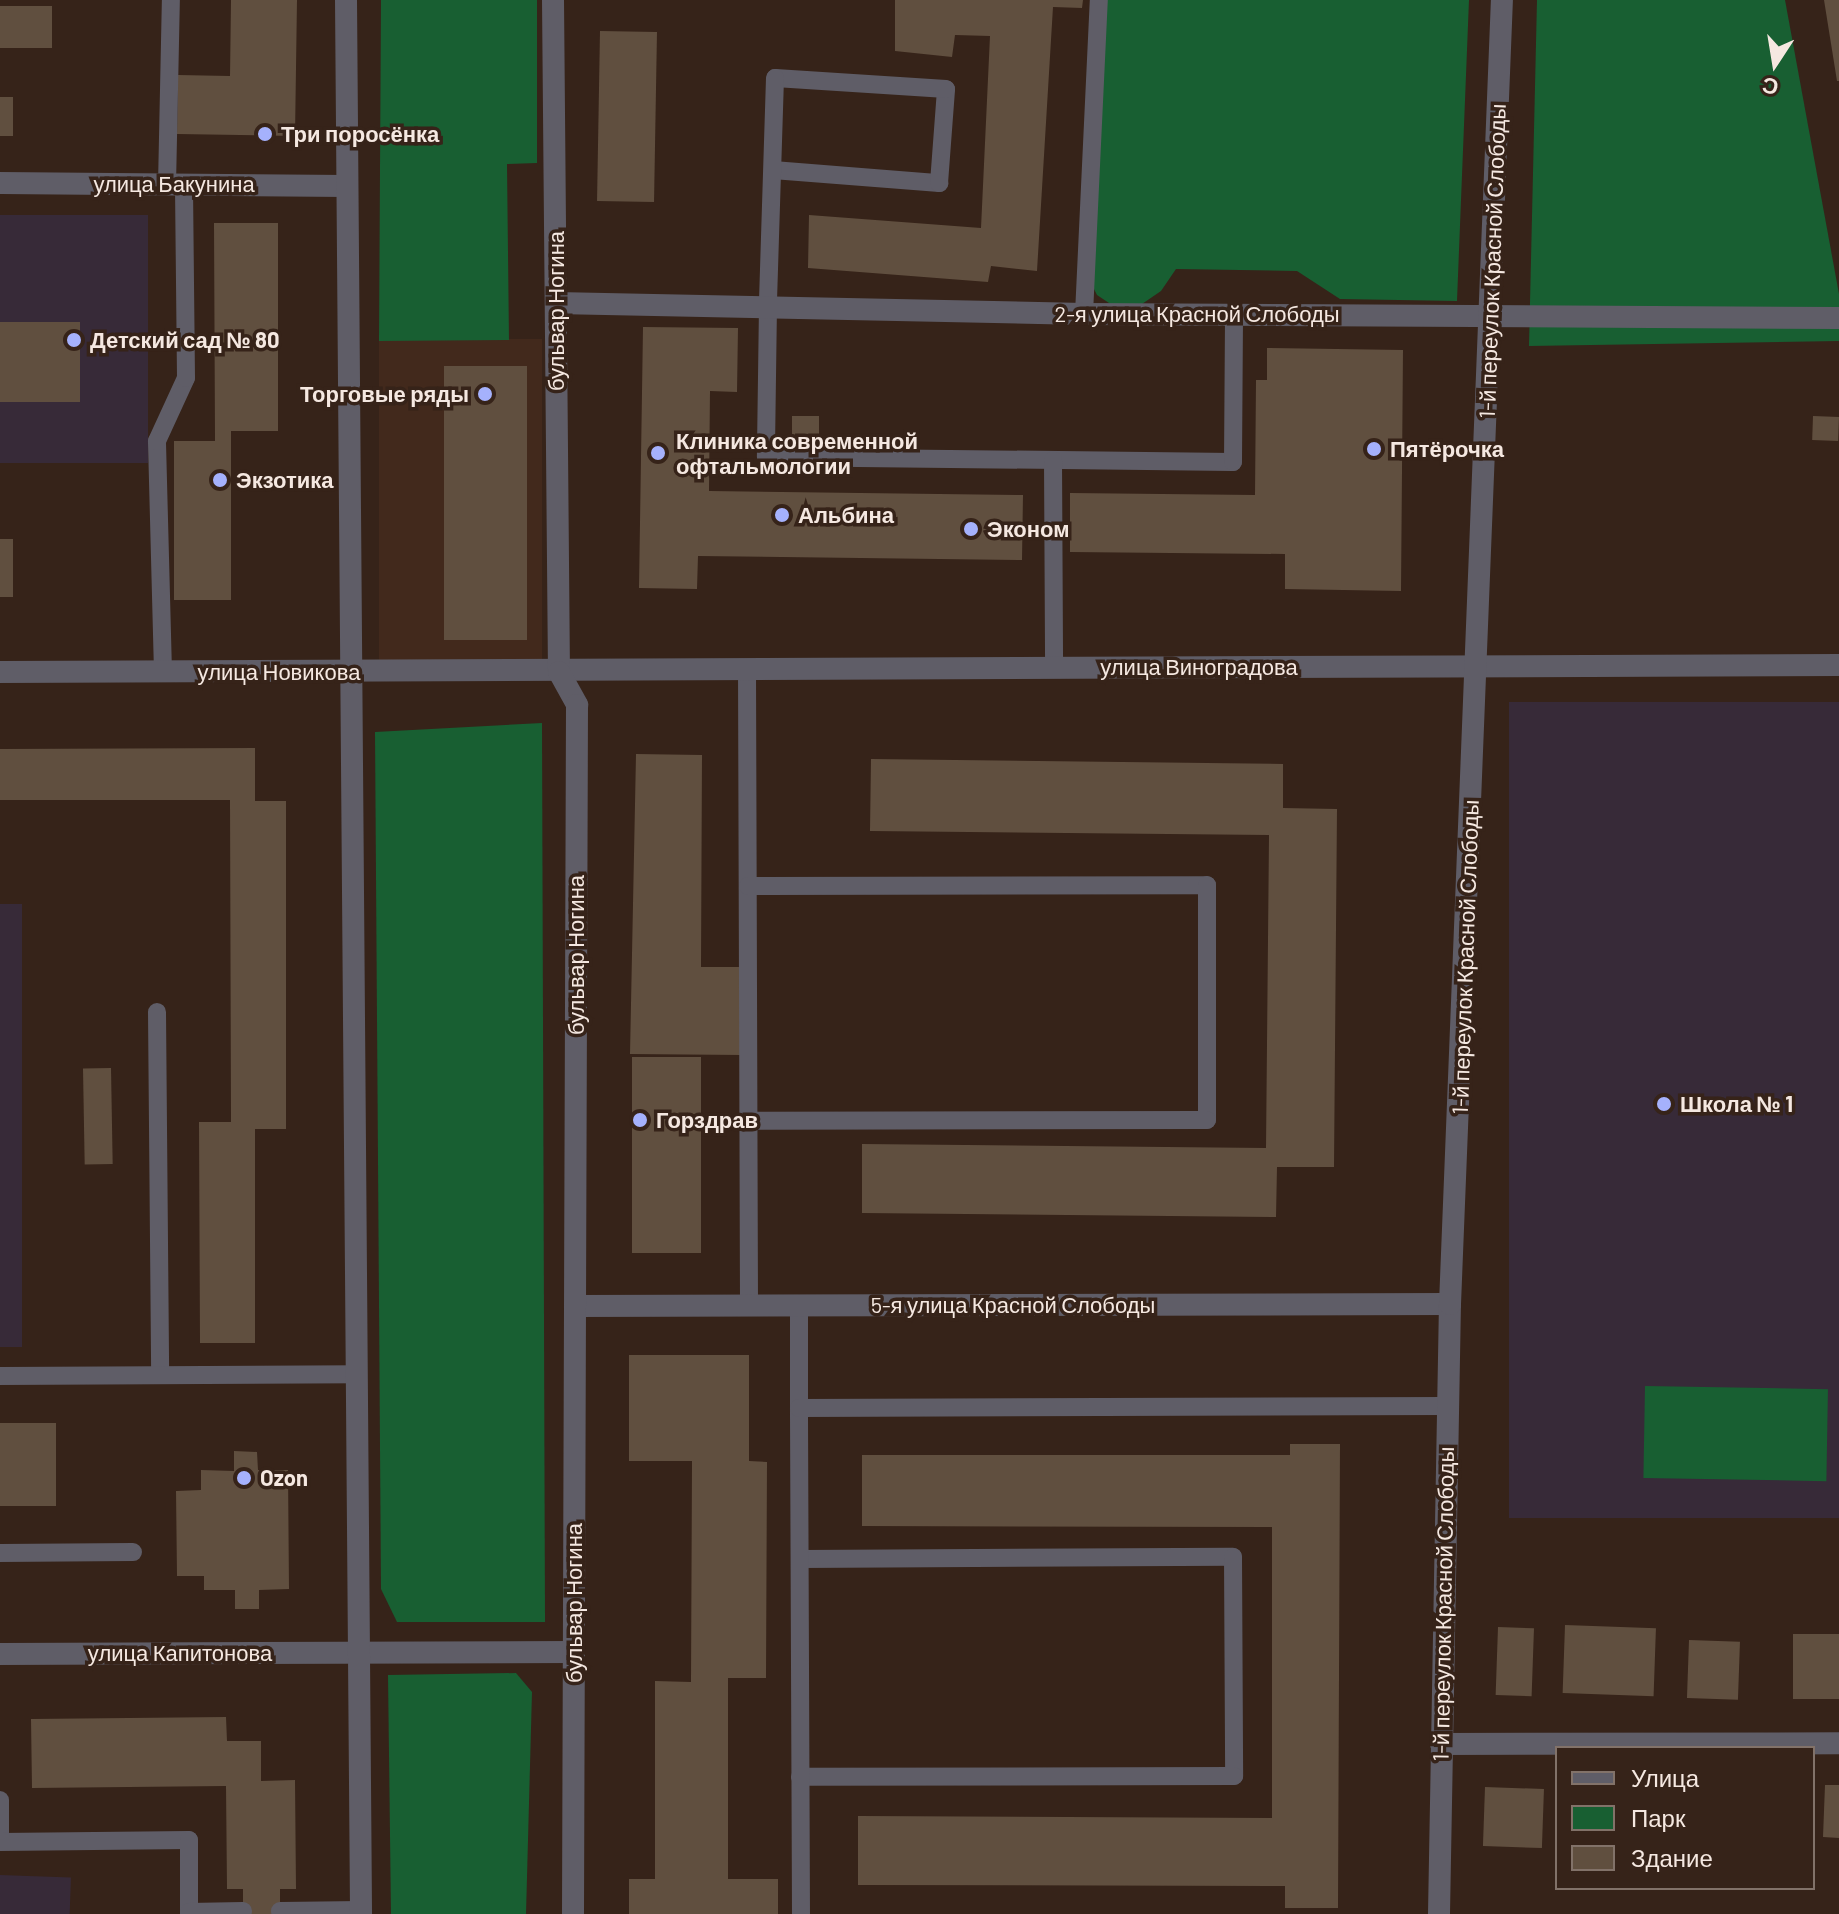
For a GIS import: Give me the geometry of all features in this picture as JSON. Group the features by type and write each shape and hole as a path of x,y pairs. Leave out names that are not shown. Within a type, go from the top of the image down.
{"street":[{"path":"346,0 361,1912"},
{"name":"бульвар Ногина","path":"553,0 559,672 577,705 573,1914"},
{"name":"1-й переулок Красной Слободы","path":"1439,1914 1450,1304 1502,0"},
{"name":"улица Бакунина","path":"0,183 347,186"},
{"name":"2-я улица Красной Слободы","path":"556,303 768,305 1084,314 1839,318"},
{"name":"улица Виноградова","path":"559,672 747,668 1839,665"},
{"name":"улица Новикова","path":"0,672 559,672"},
{"name":"5-я улица Красной Слободы","path":"575,1306 1450,1304"},
{"name":"улица Капитонова","path":"0,1654 574,1652"},
{"path":"1441,1744 1839,1743"}],"lane":[{"path":"163,672 157,441 186,378 175,185 171,0"},
{"path":"1084,314 1099,0"},
{"path":"773,170 939,183 946,89 775,78 766,457 1233,462 1234,314"},
{"path":"1053,460 1054,667"},
{"path":"747,668 749,1306"},
{"path":"748,886 1207,885 1207,1120 748,1121"},
{"path":"157,1012 160,1375"},
{"path":"799,1306 801,1914"},
{"path":"0,1376 357,1374"},
{"path":"799,1408 1447,1406"},
{"path":"0,1553 133,1552"},
{"path":"800,1559 1233,1557 1234,1776 800,1777"},
{"path":"0,1800 0,1842 189,1840 189,1913 243,1911"},
{"path":"280,1911 361,1912"}],"shaded area":[{"name":"Детский сад № 80","path":"0,215 148,215 148,463 0,463"},
{"path":"379,339 542,339 542,664 379,664"},
{"name":"Школа № 1","path":"1509,702 1839,702 1839,1518 1509,1518"},
{"path":"0,904 22,904 22,1347 0,1347"},
{"path":"0,1875 71,1877 70,1914 0,1914"}],"green space":[{"path":"381,0 537,0 537,163 507,164 509,340 379,341"},
{"path":"1107,0 1469,0 1457,301 1340,299 1297,271 1176,269 1161,291 1142,304 1112,305 1097,295 1092,285"},
{"path":"1537,0 1785,0 1839,294 1839,341 1529,346"},
{"path":"542,723 545,1622 397,1622 381,1589 375,732"},
{"path":"1645,1386 1828,1389 1826,1481 1643,1478"},
{"path":"516,1673 532,1692 526,1914 391,1914 388,1675"}],"building":[{"path":"231,0 297,0 295,136 177,134 178,75 230,76"},
{"path":"895,0 1083,0 1082,8 1053,7 1037,271 991,266 988,282 808,268 809,215 981,228 990,36 955,35 952,57 895,51"},
{"path":"1824,0 1839,0 1839,81 1837,81"},
{"path":"0,6 52,6 52,48 0,48"},
{"path":"600,31 657,32 654,202 597,201"},
{"path":"0,97 13,97 13,136 0,136"},
{"path":"214,223 278,223 278,431 231,431 231,600 174,600 174,441 215,441"},
{"path":"0,322 80,322 80,402 0,402"},
{"path":"643,327 738,328 737,392 710,391 709,491 1023,495 1022,560 698,556 697,589 639,588"},
{"path":"1267,348 1403,350 1401,591 1285,589 1285,554 1070,552 1070,493 1255,495 1256,380 1267,380"},
{"path":"444,366 527,366 527,640 444,640"},
{"path":"792,416 819,416 819,453 792,453"},
{"path":"1813,416 1839,417 1838,441 1812,440"},
{"path":"0,539 13,539 13,597 0,597"},
{"path":"255,748 255,801 286,801 286,1129 255,1129 255,1343 200,1343 199,1122 231,1122 230,800 0,800 0,749"},
{"path":"636,754 702,755 701,967 743,967 742,1055 630,1054"},
{"path":"871,759 1283,764 1283,808 1337,809 1334,1167 1277,1167 1276,1217 862,1213 862,1144 1266,1148 1269,835 870,831"},
{"path":"632,1057 701,1057 701,1253 632,1253"},
{"path":"83,1068 111,1068 113,1164 85,1164"},
{"path":"629,1355 749,1355 749,1461 767,1462 766,1678 728,1678 728,1879 778,1879 778,1914 629,1914 629,1879 655,1879 655,1681 691,1682 692,1461 629,1461"},
{"path":"0,1423 56,1423 56,1506 0,1506"},
{"path":"1290,1444 1340,1444 1338,1908 1285,1908 1285,1886 858,1885 858,1816 1272,1818 1272,1527 862,1526 862,1455 1290,1455"},
{"path":"234,1451 257,1452 258,1470 288,1470 289,1589 259,1590 259,1609 235,1609 235,1590 204,1590 204,1576 177,1576 176,1491 201,1490 201,1470 234,1471"},
{"path":"1565,1625 1656,1628 1654,1696 1563,1693"},
{"path":"1498,1627 1534,1628 1532,1696 1496,1695"},
{"path":"1793,1634 1839,1634 1839,1699 1793,1699"},
{"path":"1689,1640 1740,1642 1738,1700 1687,1698"},
{"path":"226,1717 227,1741 261,1741 261,1781 295,1780 296,1889 280,1889 280,1914 243,1914 243,1889 227,1889 226,1786 32,1788 31,1719"},
{"path":"1825,1785 1839,1785 1839,1838 1823,1837"},
{"path":"1485,1787 1544,1789 1542,1848 1483,1846"}],"place":[{"name":"Три поросёнка","path":"265,134"},
{"name":"Детский сад № 80","path":"74,340"},
{"name":"Торговые ряды","path":"485,394"},
{"name":"Пятёрочка","path":"1374,449"},
{"name":"Клиника современной офтальмологии","path":"658,453"},
{"name":"Экзотика","path":"220,480"},
{"name":"Альбина","path":"782,515"},
{"name":"Эконом","path":"971,529"},
{"name":"Школа № 1","path":"1664,1104"},
{"name":"Горздрав","path":"640,1120"},
{"name":"Ozon","path":"244,1478"}]}
